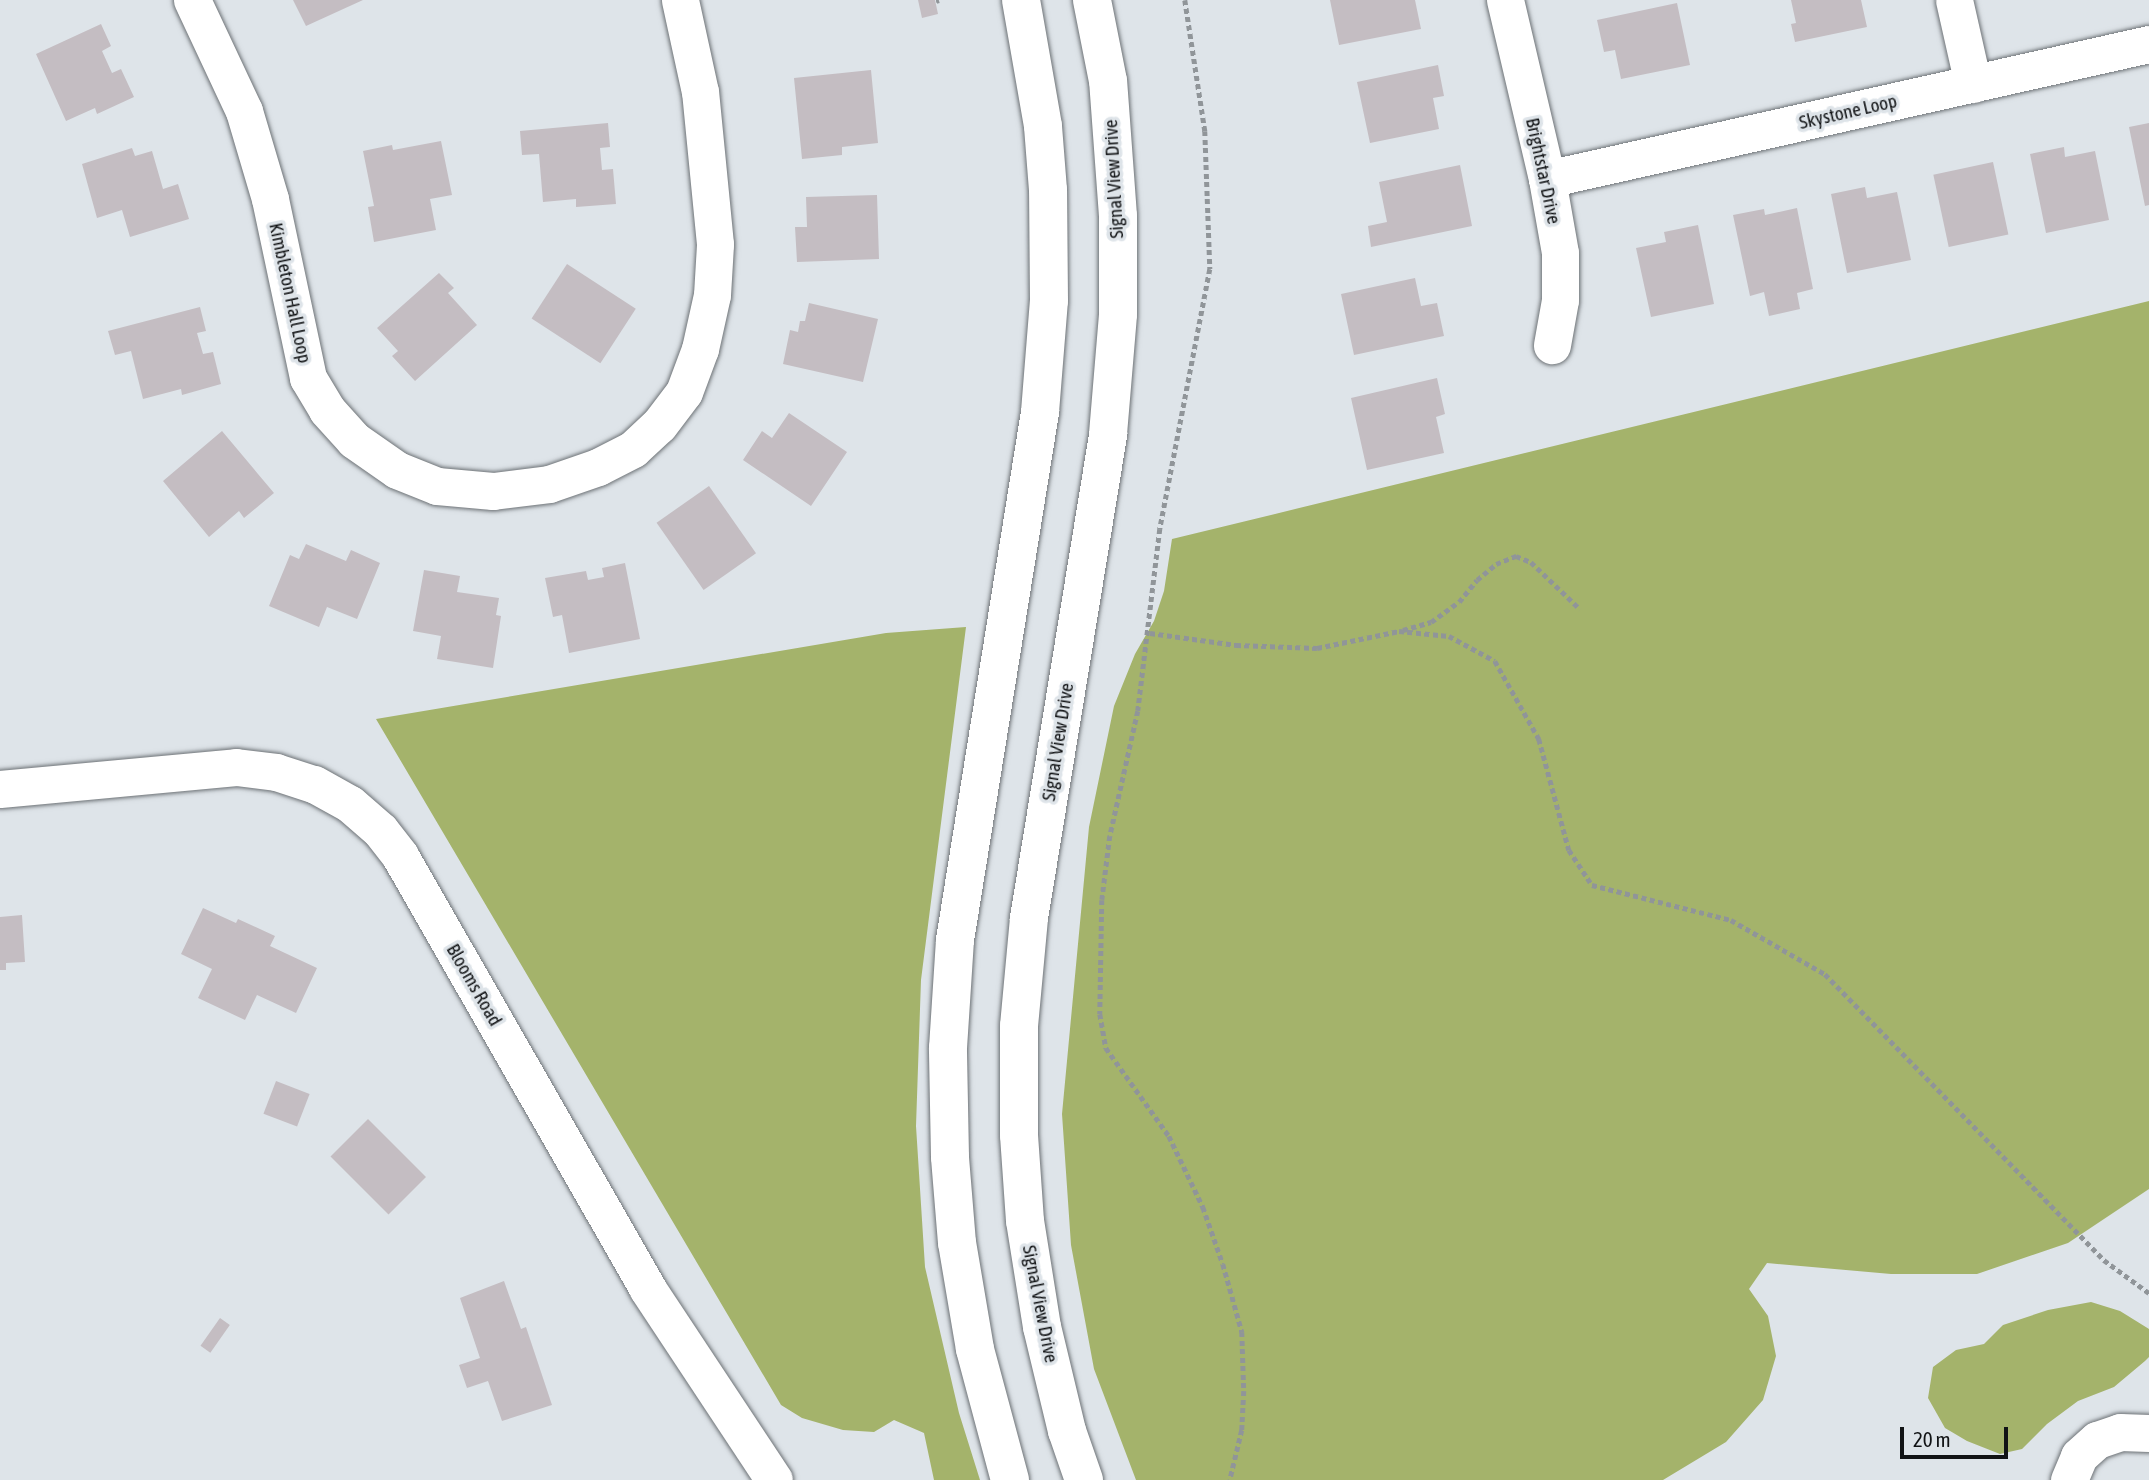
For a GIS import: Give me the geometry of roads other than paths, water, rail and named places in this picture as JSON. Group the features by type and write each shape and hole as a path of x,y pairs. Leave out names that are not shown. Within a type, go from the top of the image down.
{"main road":[{"path":"1010,1480 975,1349 957,1243 950,1157 948,1048 955,940 1040,412 1049,301 1048,190 1043,126 1021,0"},
{"name":"Signal View Drive","path":"1084,1480 1067,1431 1042,1327 1025,1221 1019,1135 1019,1026 1029,918 1108,434 1118,314 1118,216 1108,81 1092,0"}],"street":[{"name":"Kimbleton Hall Loop","path":"192,0 243,111 270,199 308,378 354,440 397,470 437,486 493,491 549,484 598,467 633,449 659,425 684,392 700,349 712,295 715,244 700,92 680,0"},
{"name":"Brightstar Drive","path":"1505,0 1547,179 1560,253 1560,300 1552,345"},
{"path":"1954,0 1973,84"},
{"name":"Skystone Loop","path":"1547,179 2149,44"},
{"name":"Blooms Road","path":"0,789 236,767 276,772 314,784 349,804 380,830 400,856 648,1287 774,1480"},
{"path":"2069,1480 2079,1456 2097,1440 2120,1432 2149,1433"}]}
